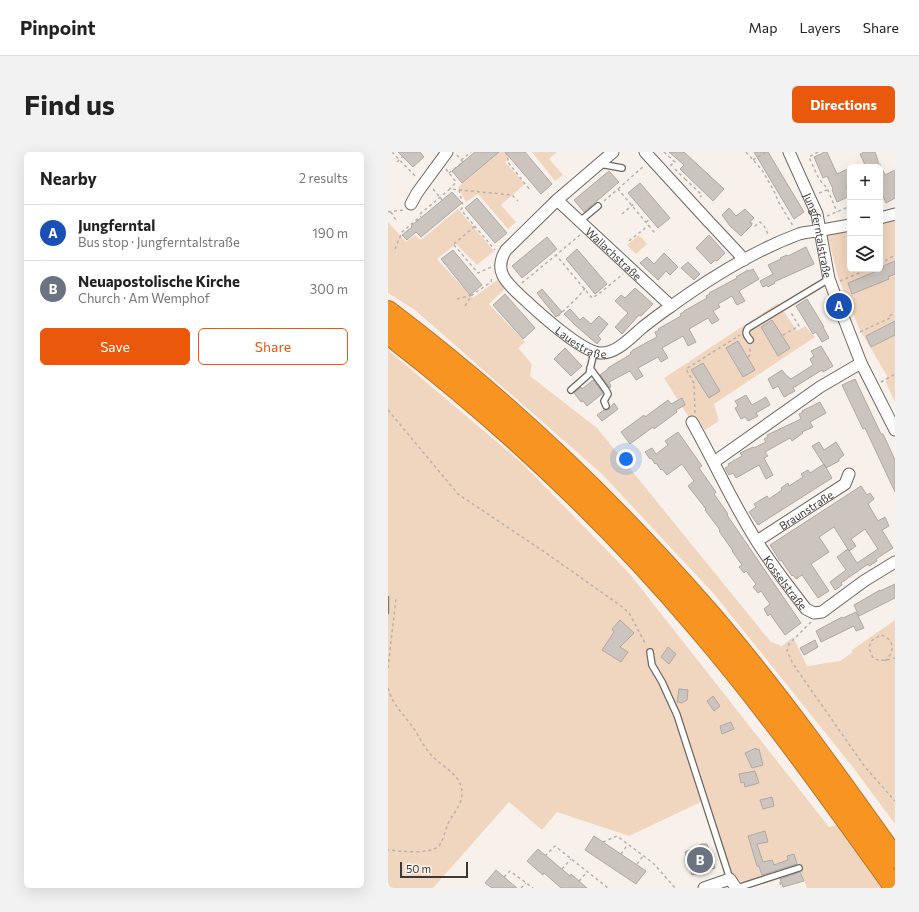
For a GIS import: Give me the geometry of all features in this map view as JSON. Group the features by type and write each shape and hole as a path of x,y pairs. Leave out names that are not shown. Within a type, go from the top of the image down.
{"highway":[{"path":"388,311 472,378 533,432 600,496 650,547 711,615 767,683 895,858"},
{"path":"388,334 463,394 524,447 611,531 664,588 722,656 784,735 895,888"}],"street":[{"path":"409,207 447,152"},
{"path":"501,264 506,250 557,200 613,152"},
{"name":"Jungferntalstraße","path":"789,152 815,208 830,282 850,337 861,363 895,430"},
{"path":"648,156 744,260"},
{"name":"Wallachstraße","path":"557,200 671,306"},
{"path":"883,217 895,214"},
{"name":"Lauestraße","path":"501,264 503,277 536,310 580,344 594,352 601,353 614,350 671,306 744,260 819,225 847,225"},
{"path":"714,462 820,387 861,363"},
{"name":"Kosselstraße","path":"692,422 757,541 806,609 814,613 822,612 864,581 895,562"},
{"name":"Braunstraße","path":"757,541 845,484 849,474"},
{"path":"704,888 735,885"}],"lane":[{"path":"599,164 622,168"},
{"path":"584,224 598,206"},
{"path":"750,340 746,334 748,328 786,305 830,282"},
{"path":"571,390 589,374 594,352"},
{"path":"590,368 608,394 604,401 606,406"},
{"path":"650,652 652,665 662,682 677,715 735,885 799,868"}],"path":[{"path":"392,152 399,160 425,182 442,200"},
{"path":"454,152 462,162"},
{"path":"449,173 471,152"},
{"path":"506,152 507,161 530,189 533,185"},
{"path":"664,152 675,162 664,172"},
{"path":"746,152 762,170 798,235"},
{"path":"753,160 766,152"},
{"path":"818,152 810,158 813,169 827,188 837,212"},
{"path":"397,162 403,156"},
{"path":"598,206 618,189 648,156"},
{"path":"395,249 402,232 456,182 440,162"},
{"path":"515,170 519,168"},
{"path":"450,189 512,195 518,201"},
{"path":"618,189 654,232 657,230"},
{"path":"459,190 463,206 461,210 475,226 501,264"},
{"path":"610,190 613,193"},
{"path":"622,214 636,202"},
{"path":"397,222 389,212 409,207"},
{"path":"819,225 837,212 847,209"},
{"path":"646,222 650,219"},
{"path":"750,222 755,226 760,222 764,226 769,237 772,235 776,244"},
{"path":"515,290 556,255 584,224"},
{"path":"629,241 649,225"},
{"path":"475,226 454,244 478,273"},
{"path":"460,258 463,255"},
{"path":"556,255 592,298 630,268"},
{"path":"883,262 895,255"},
{"path":"475,276 478,273 501,264"},
{"path":"456,299 472,295 491,282 491,276 501,264"},
{"path":"830,282 860,272"},
{"path":"552,322 578,297 587,286"},
{"path":"465,306 472,295"},
{"path":"783,335 799,326 786,305"},
{"path":"850,337 890,318 889,316 895,313"},
{"path":"695,411 694,383 686,369 742,334 746,334"},
{"path":"748,357 750,355 750,340"},
{"path":"873,387 895,374"},
{"path":"388,410 458,494 546,553 629,613 650,652"},
{"path":"388,668 396,598"},
{"path":"814,613 811,623 789,644 787,651 790,658 865,767 895,801"},
{"path":"885,661 891,658 895,645 890,638 881,634 871,641 869,648 873,658 885,661 895,658"},
{"path":"388,688 390,695 399,710 414,727 432,756 451,771 460,782 462,801 448,824 439,845 433,850 388,850"},
{"path":"603,842 617,836 653,863 675,888"},
{"path":"620,854 628,844"},
{"path":"545,856 555,846 608,888"},
{"path":"637,864 643,856"},
{"path":"562,868 571,859"},
{"path":"504,877 510,871 533,888"},
{"path":"579,881 588,872"},
{"path":"521,888 526,882"}],"shaded area":[{"path":"499,152 516,152 505,162 525,184 501,205 516,222 508,229 478,194 466,202 458,187"},
{"path":"532,152 557,152 549,159 563,175 555,181"},
{"path":"458,209 494,251 477,265 456,244 437,259 473,298 497,280 505,289 489,304 525,342 518,348 532,364 530,376 597,428 771,642 782,646 793,637 807,666 840,661 852,653 852,650 895,620 895,824 852,766 714,594 603,475 415,310 388,293 388,222 406,242 415,235 421,240"},
{"path":"894,217 895,220 895,402 886,383 887,376 859,328 838,277 827,233 847,229 847,272 883,272 883,220"},
{"path":"639,235 647,244 636,254 627,245"},
{"path":"778,303 797,331 805,326 815,337 714,404 719,421 705,430 698,419 688,416 664,378"},
{"path":"388,350 522,463 629,573 829,827 836,825 883,888 807,888 798,865 745,883 725,875 701,802 629,836 557,812 542,830 509,802 433,888 388,888"}],"building":[{"path":"398,152 420,152 424,157 413,167"},
{"path":"475,152 499,152 462,183 452,171"},
{"path":"505,152 525,152 552,184 541,194"},
{"path":"669,152 684,152 724,189 713,201 680,169 684,165"},
{"path":"754,152 768,152 804,212 794,219"},
{"path":"827,152 837,174 847,169 847,197 837,202 827,176 823,178 814,157"},
{"path":"864,152 875,152 879,164 865,164 860,154"},
{"path":"895,170 895,198 886,203 883,196 883,171 885,175"},
{"path":"609,171 619,182 584,212 574,200"},
{"path":"640,183 670,218 658,228 628,193"},
{"path":"452,192 462,203 421,237 416,232 407,240 402,235 412,227 411,226"},
{"path":"477,198 507,233 495,243 465,208"},
{"path":"729,208 736,216 745,209 754,218 750,222 752,225 741,236 730,226 722,215"},
{"path":"709,235 725,253 717,261 715,260 711,264 696,248"},
{"path":"547,237 557,249 522,278 512,266"},
{"path":"806,247 814,264 774,282 775,283 768,287 767,285 763,287 760,281 773,274 768,265"},
{"path":"577,249 607,284 595,294 566,259"},
{"path":"453,250 482,285 470,295 441,259"},
{"path":"664,253 678,267 670,275 666,271 658,280 640,263 647,257 654,264"},
{"path":"895,261 895,274 888,277 889,279 852,294 848,283 874,272 883,272 883,266"},
{"path":"688,262 700,274 694,280 681,268"},
{"path":"753,269 759,279 739,291 745,301 737,305 732,296 718,304 720,307 713,311 719,320 712,324 708,318 689,329 696,342 688,346 683,336 662,348 668,358 661,362 658,357 638,368 643,376 636,380 630,371 609,382 611,386 610,388 600,375 608,368 631,354 630,353 633,350 657,337 655,332 659,330 658,329 681,316 680,314 684,311 707,298 706,296 710,294 709,293 737,278 736,277 748,270"},
{"path":"635,288 653,304 641,316 639,315 622,334 615,327 628,313 615,301 621,295 625,298"},
{"path":"542,289 562,312 556,317 537,293"},
{"path":"505,294 535,328 523,339 493,305"},
{"path":"807,299 829,338 822,342 816,332 813,334 796,306"},
{"path":"570,309 580,320 583,317 591,324 599,316 608,324 598,336 601,339 597,344 564,314"},
{"path":"772,320 790,348 778,356 761,327"},
{"path":"895,321 895,335 871,347 866,336"},
{"path":"738,341 755,370 743,377 726,348"},
{"path":"821,346 833,366 823,372 822,370 793,388 795,391 784,397 778,386 773,389 768,379 782,370 791,379 813,365 810,359 814,356 811,351"},
{"path":"565,348 582,366 571,376 554,359"},
{"path":"703,363 720,391 709,398 691,370"},
{"path":"855,379 895,460 895,492 865,428 863,429 842,385"},
{"path":"593,380 603,393 587,406 583,401 581,402 574,393 581,387 582,389"},
{"path":"746,395 752,405 766,397 770,405 756,413 758,416 748,421 745,417 741,419 735,408 738,406 735,401"},
{"path":"682,398 685,405 676,410 677,412 654,429 653,427 630,444 621,432 668,400 671,404"},
{"path":"820,402 826,413 810,422 813,427 802,432 803,433 792,441 790,438 765,452 768,456 764,458 773,475 766,479 759,465 736,478 733,473 729,475 725,468 729,466 728,464 742,456 740,453 766,442 764,439 768,437 767,435 801,419 799,414 803,412 802,411"},
{"path":"614,403 618,409 602,421 597,415 604,410 608,410"},
{"path":"678,432 702,466 699,468 716,492 714,494 728,514 727,515 801,623 785,635 770,614 768,616 764,609 770,604 761,591 758,593 753,587 756,584 746,571 744,573 739,567 742,565 719,531 720,530 688,486 694,481 682,464 667,475 651,458 650,459 645,452 652,448 656,454 668,445 665,441"},
{"path":"819,442 824,450 836,442 844,455 839,459 839,461 826,468 812,446"},
{"path":"824,464 832,478 758,525 749,512 756,507 754,504 767,496 769,499 782,490 781,488 788,483 789,486 803,477 801,474 808,470 810,473"},
{"path":"861,486 867,495 870,493 874,499 868,504 878,521 885,517 889,526 882,530 893,548 876,559 877,561 869,566 868,564 841,583 842,585 835,590 830,582 846,570 837,557 848,549 834,527 819,537 829,552 811,564 829,591 818,598 802,575 796,579 793,575 792,576 770,545","holes":["865,529 878,549 857,563 849,551 856,546 851,539"]},
{"path":"895,584 895,598 859,616 854,605 880,590"},
{"path":"856,612 864,628 856,631 854,626 821,642 816,631 842,617 843,618"},
{"path":"620,620 634,633 620,647 628,652 621,662 602,650 614,632 612,629"},
{"path":"815,640 818,647 804,655 800,648"},
{"path":"668,647 676,654 669,664 661,657"},
{"path":"679,689 688,690 687,700 682,703 677,702"},
{"path":"713,696 720,706 714,711 707,701"},
{"path":"731,722 734,729 722,734 720,726"},
{"path":"756,748 757,750 759,749 763,765 752,768 745,753"},
{"path":"755,771 759,783 745,787 744,782 741,783 739,774"},
{"path":"772,797 774,806 763,809 760,800"},
{"path":"765,831 768,842 757,844 763,862 772,860 774,865 788,860 787,856 794,854 797,864 762,875 759,866 757,866 748,836"},
{"path":"594,836 646,871 636,884 585,850"},
{"path":"702,844 707,844 715,868 692,875 685,852"},
{"path":"538,849 587,888 561,888 544,873 543,875 527,861"},
{"path":"496,870 517,888 492,888 485,883"},
{"path":"800,872 804,881 783,887 780,879"}],"waterway":[{"path":"388,597 388,613"}],"place":[{"name":"Jungferntal","path":"839,306"},
{"name":"Neuapostolische Kirche","path":"700,860"}]}
